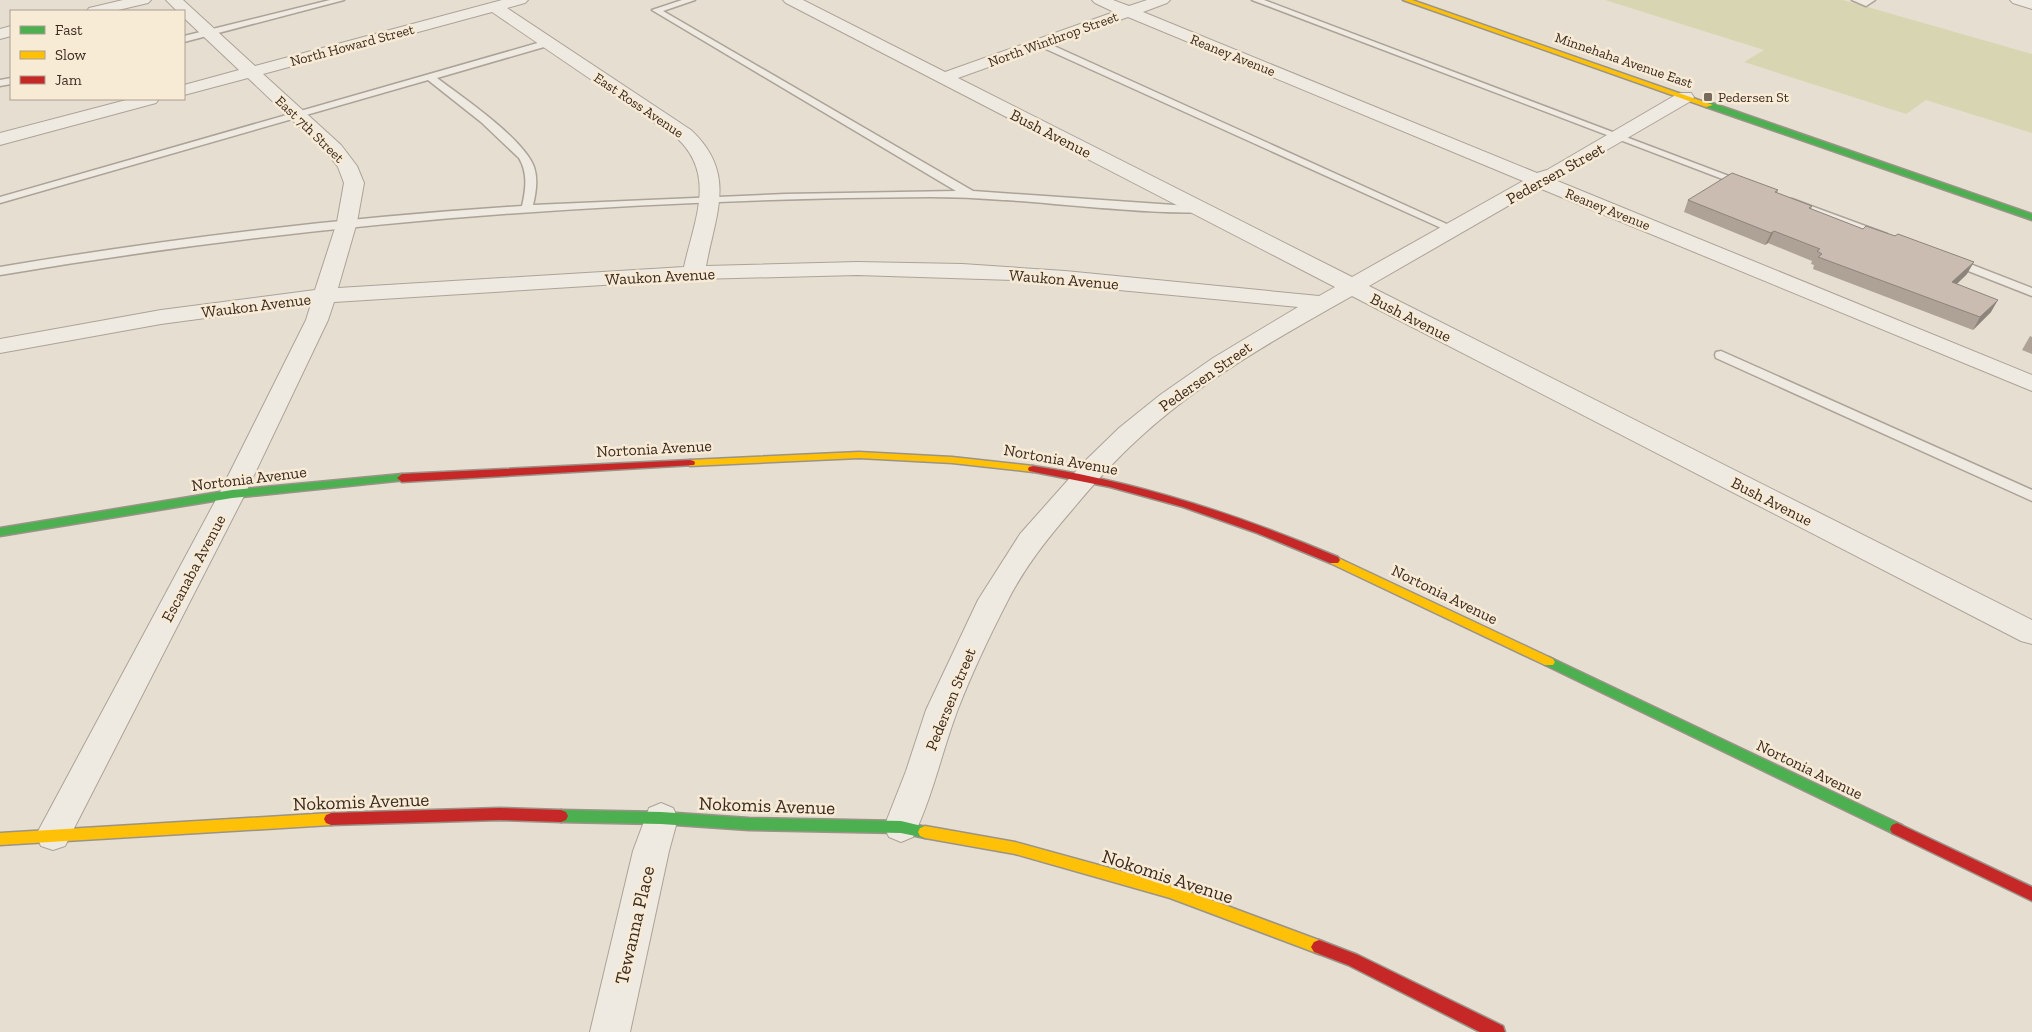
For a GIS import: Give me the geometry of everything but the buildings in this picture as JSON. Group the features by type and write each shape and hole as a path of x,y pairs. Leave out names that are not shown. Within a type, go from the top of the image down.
{"street":[{"path":"99,10 143,0"},
{"name":"East 7th Street","path":"174,0 334,149 347,166 354,183 347,222 324,296"},
{"name":"North Howard Street","path":"185,90 520,0"},
{"name":"Bush Avenue","path":"791,0 2032,632"},
{"name":"Reaney Avenue","path":"1100,0 2032,384"},
{"name":"North Winthrop Street","path":"943,78 1162,0"},
{"name":"Minnehaha Avenue East","path":"1406,0 2032,217"},
{"path":"2018,0 2032,4"},
{"name":"East Ross Avenue","path":"495,7 694,143 704,157 710,173 712,186 693,274"},
{"name":"Pedersen Street","path":"901,827 923,771 942,710 993,600 1030,542 1085,477 1128,434 1169,400 1228,358 1526,189 1536,180 1554,174 1686,97"},
{"path":"0,139 146,100"},
{"name":"Waukon Avenue","path":"0,346 183,314 324,296 438,290 579,279 820,269 971,271 1322,303"},
{"name":"Escanaba Avenue","path":"53,835 232,494 317,320 324,296"},
{"name":"Nortonia Avenue","path":"0,532 232,494 428,475 859,455 1003,464 1085,477 1200,507 1273,532 1369,576 2032,894"},
{"name":"Nokomis Avenue","path":"0,839 318,819 499,814 661,818 749,824 901,827 1015,848 1171,892 1353,960 1497,1032"},
{"name":"Tewanna Place","path":"610,1032 651,851 661,818"}],"lane":[{"path":"185,38 340,0"},
{"path":"691,0 656,10 970,195"},
{"path":"1256,0 1757,188"},
{"path":"1856,0 1866,3 1871,0"},
{"path":"0,200 548,43"},
{"path":"1040,43 1454,230"},
{"path":"430,77 513,146 528,163 532,189 527,207"},
{"path":"0,271 99,253 347,222 527,207 709,199 970,195 1203,210"},
{"path":"1784,198 1894,240"},
{"path":"1940,257 2032,292"},
{"path":"1721,355 2032,496"}],"shaded area":[{"path":"1605,0 1843,0 2032,54 2032,133 1926,100 1906,114 1744,62 1764,50"}],"traffic: fast":[{"path":"1709,105 2032,217"},
{"path":"0,532 232,494 402,478"},
{"path":"1549,662 1897,829"},
{"path":"561,816 661,818 749,824 901,827 925,832"}],"traffic: slow":[{"path":"1406,0 1709,105"},
{"path":"690,463 859,455 952,460 1033,469"},
{"path":"1334,560 1549,662"},
{"path":"0,839 331,819"},
{"path":"925,832 1015,848 1171,892 1319,947"}],"traffic: jam":[{"path":"402,478 690,463"},
{"path":"1033,469 1110,483 1186,504 1224,516 1334,560"},
{"path":"331,819 499,814 561,816"},
{"path":"1897,829 2032,894"},
{"path":"1319,947 1353,960 1497,1032"}],"place":[{"name":"Pedersen St","path":"1708,97"}]}
